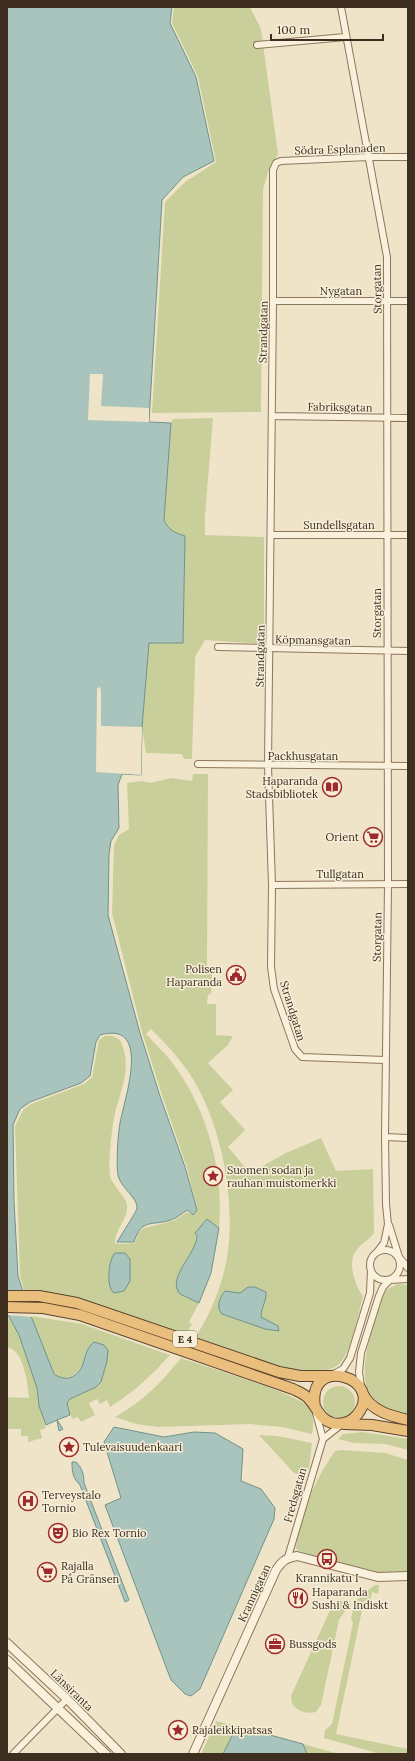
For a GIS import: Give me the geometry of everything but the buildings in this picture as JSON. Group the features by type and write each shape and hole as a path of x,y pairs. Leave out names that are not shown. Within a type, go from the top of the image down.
{"highway":[{"name":"E 4","path":"8,1296 39,1296 65,1300 92,1307 279,1372 300,1376 340,1375 349,1377 356,1382 366,1401 371,1406 408,1420"},
{"name":"E 4","path":"10,1307 43,1308 93,1319 293,1389 308,1397 320,1415 327,1421 342,1424 372,1425 408,1431"},
{"path":"315,1407 314,1397 316,1389 322,1380 330,1376"},
{"path":"342,1424 351,1420 359,1412 363,1402 362,1391"}],"street":[{"name":"Storgatan","path":"341,7 345,36 387,257 388,884 385,1137 386,1204 388,1224 400,1269 395,1277 390,1280"},
{"path":"257,45 345,36"},
{"name":"Södra Esplanaden","path":"275,165 282,161 368,157 408,157"},
{"name":"Strandgatan","path":"275,165 273,170 268,766 272,884 271,968 274,989 296,1052 302,1057 385,1060"},
{"name":"Nygatan","path":"273,301 408,301"},
{"name":"Fabriksgatan","path":"272,416 408,418"},
{"name":"Sundellsgatan","path":"271,535 408,535"},
{"name":"Köpmansgatan","path":"218,648 408,651"},
{"name":"Packhusgatan","path":"198,764 268,766 408,766"},
{"name":"Tullgatan","path":"272,884 408,884"},
{"path":"385,1137 408,1138"},
{"name":"Storgatan","path":"371,1270 371,1258 378,1252 384,1243 388,1224"},
{"name":"Storgatan","path":"378,1252 389,1250 395,1253 408,1268"},
{"path":"371,1270 378,1279 408,1279"},
{"path":"330,1376 342,1369 350,1358 369,1298 372,1283 371,1270"},
{"path":"362,1391 359,1372 361,1353 378,1296 390,1280"},
{"name":"Fredsgatan","path":"288,1557 322,1439 315,1407"},
{"path":"322,1439 342,1424"},
{"path":"288,1557 297,1556 378,1578 408,1576"},
{"name":"Krannigatan","path":"193,1754 276,1570 282,1561 288,1557"},
{"name":"Länsiranta","path":"7,1643 67,1699 121,1754"},
{"name":"Länsiranta","path":"7,1660 106,1754"},
{"path":"14,1754 67,1699"}],"green space":[{"path":"174,7 250,7 261,29 278,154 268,172 263,190 261,412 152,413 165,202 185,182 216,162 198,77 172,23"},
{"path":"213,418 205,516 205,535 264,537 264,644 205,640 195,657 192,759 184,759 182,754 146,753 142,727 149,643 183,643 185,537 172,531 164,520 171,423 173,419"},
{"path":"193,774 208,774 207,971 212,971 211,994 208,995 207,1004 216,1004 216,1035 233,1036 228,1045 208,1063 233,1090 220,1102 245,1130 228,1147 250,1173 286,1153 321,1138 336,1171 373,1169 374,1233 358,1248 353,1255 352,1261 353,1274 357,1286 363,1296 351,1343 347,1352 343,1360 338,1365 327,1370 290,1370 195,1338 212,1306 224,1272 230,1227 226,1178 222,1153 215,1130 198,1088 177,1057 151,1029 146,1034 171,1061 184,1079 194,1099 203,1119 216,1162 220,1206 219,1228 207,1219 195,1233 197,1240 186,1263 178,1291 180,1294 199,1303 189,1322 192,1324 186,1335 86,1302 45,1293 24,1291 20,1275 15,1126 23,1110 31,1104 84,1084 92,1077 99,1040 104,1036 112,1036 120,1040 126,1060 126,1070 114,1118 111,1140 110,1175 115,1186 125,1199 127,1205 126,1214 117,1233 115,1243 135,1243 138,1233 144,1228 173,1221 188,1212 193,1215 197,1209 187,1168 142,1032 112,913 114,845 119,835 129,829 127,783 142,781 150,783 171,778 192,781"},
{"path":"398,1284 408,1285 408,1414 390,1410 378,1404 368,1393 365,1383 366,1359 370,1334 380,1301 386,1290"},
{"path":"7,1315 19,1335 37,1388 39,1406 46,1428 40,1430 42,1438 28,1442 28,1436 21,1436 21,1429 7,1429 8,1397 29,1398 26,1376 21,1361 13,1350 7,1347"},
{"path":"31,1316 82,1324 170,1355 142,1383 110,1407 107,1400 100,1404 97,1399 89,1403 95,1415 81,1422 78,1417 72,1419 67,1403 76,1395 89,1345 83,1364 74,1375 67,1378 57,1376 54,1374"},
{"path":"181,1358 269,1387 300,1401 308,1407 311,1413 313,1423 312,1434 282,1427 250,1424 158,1427 136,1424 115,1417 134,1405 151,1391"},
{"path":"339,1386 350,1391 355,1402 350,1413 339,1418 328,1413 323,1402 328,1391"},
{"path":"363,1432 408,1439 408,1450 386,1444 354,1443 338,1439 343,1434"},
{"path":"259,1435 277,1436 312,1443 309,1468 302,1475 294,1473"},
{"path":"341,1450 385,1453 408,1460 408,1572 397,1574 354,1568 296,1549 301,1523 315,1485 335,1451"},
{"path":"375,1585 379,1585 378,1594 372,1592 370,1602 364,1601 336,1734 408,1749 408,1754 380,1754 324,1738 325,1730 332,1724 353,1623 351,1619 355,1601"},
{"path":"339,1601 344,1601 346,1604 345,1611 339,1620 321,1705 316,1712 303,1712 292,1704 291,1696 332,1606"},
{"path":"216,1721 237,1726 223,1754 201,1754"},
{"path":"303,1744 339,1754 307,1754"}],"water":[{"path":"7,7 172,7 170,23 196,77 214,161 183,177 162,200 149,422 171,423 164,520 172,531 185,536 183,643 149,643 142,727 141,775 122,774 118,785 119,828 111,841 109,854 108,915 140,1033 185,1167 197,1210 193,1215 188,1210 171,1220 144,1226 140,1229 134,1242 117,1242 137,1208 135,1200 119,1179 117,1170 119,1128 131,1065 131,1050 126,1039 116,1034 100,1035 96,1042 90,1076 81,1083 30,1102 20,1109 13,1125 14,1201 18,1276 31,1316 54,1374 57,1376 69,1378 75,1375 82,1366 87,1351 94,1342 104,1345 108,1350 107,1361 101,1382 96,1387 70,1399 67,1403 70,1415 46,1425 39,1406 37,1388 19,1335 7,1313"},
{"path":"207,1219 219,1228 211,1273 199,1303 180,1294 177,1288 177,1281 195,1243 197,1236 195,1233"},
{"path":"115,1253 125,1253 130,1259 130,1281 124,1291 114,1293 110,1286 109,1267"},
{"path":"248,1287 255,1287 266,1292 261,1317 278,1326 279,1331 265,1329 220,1312 219,1303 225,1291 240,1293"},
{"path":"57,1420 63,1429 59,1431"},
{"path":"114,1427 164,1437 194,1432 215,1433 243,1449 241,1481 261,1489 275,1508 274,1519 200,1689 191,1696 185,1694 171,1680 105,1505 121,1498 104,1442"},
{"path":"72,1462 76,1462 82,1471 84,1483 129,1600 125,1602 80,1485 73,1475"},
{"path":"237,1726 303,1744 307,1754 223,1754"}],"pier":[{"path":"90,374 103,374 101,406 149,408 149,422 88,420"},
{"path":"100,687 101,726 142,727 141,775 96,772 97,688"},
{"path":"7,1291 24,1291 33,1317 7,1315"}],"place":[{"name":"Haparanda Stadsbibliotek","path":"332,787"},
{"name":"Orient","path":"373,837"},
{"name":"Polisen Haparanda","path":"236,975"},
{"name":"Suomen sodan ja rauhan muistomerkki","path":"213,1176"},
{"name":"Tulevaisuudenkaari","path":"69,1447"},
{"name":"Terveystalo Tornio","path":"28,1501"},
{"name":"Bio Rex Tornio","path":"58,1533"},
{"name":"Krannikatu I","path":"327,1559"},
{"name":"Rajalla På Gränsen","path":"47,1572"},
{"name":"Haparanda Sushi & Indiskt","path":"298,1598"},
{"name":"Bussgods","path":"275,1644"},
{"name":"Rajaleikkipatsas","path":"178,1730"}]}
